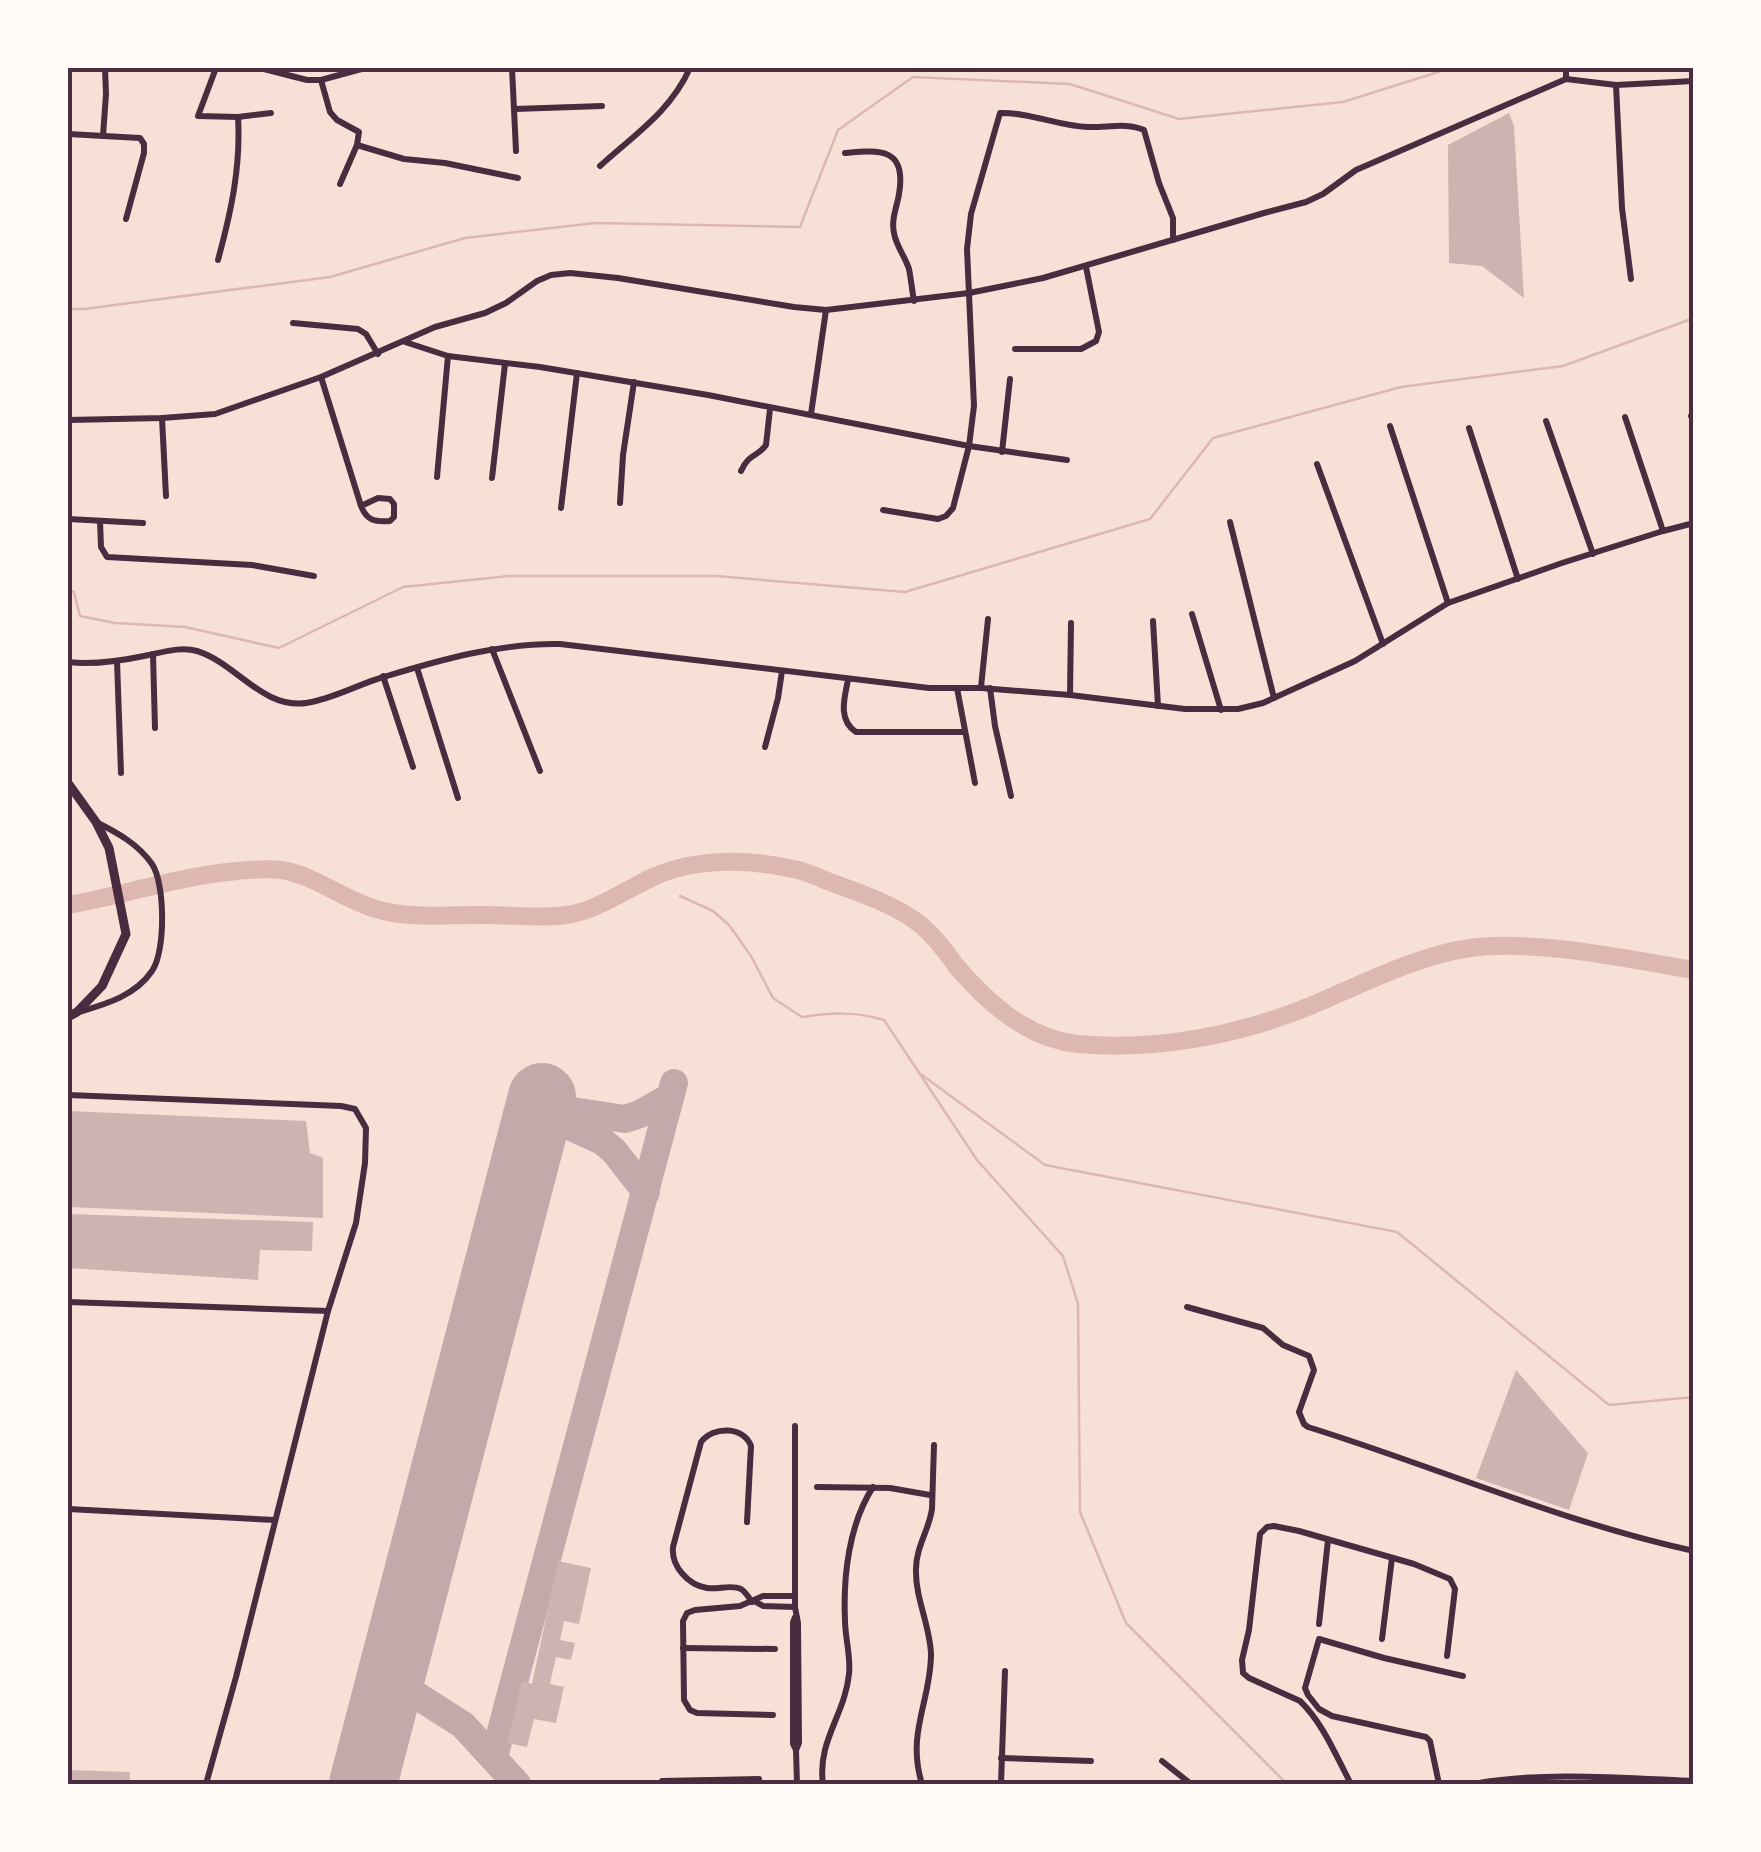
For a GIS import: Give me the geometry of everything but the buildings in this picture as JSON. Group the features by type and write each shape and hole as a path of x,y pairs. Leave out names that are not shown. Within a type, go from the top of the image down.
{"main road":[{"path":"68,783 109,848 126,934 102,986 72,1014"}],"street":[{"path":"103,136 105,68"},
{"path":"216,68 198,116 272,113"},
{"path":"260,68 307,80 366,68"},
{"path":"512,68 516,151"},
{"path":"600,166 662,110 679,90 690,68"},
{"path":"1566,68 1566,79"},
{"path":"68,420 215,414 321,377 436,327 485,314 550,275 618,278 826,310 969,293 1043,278 1306,202 1356,170 1566,79 1616,85 1694,82"},
{"path":"321,80 330,112 358,132 340,184"},
{"path":"1616,85 1622,208 1631,279"},
{"path":"514,110 602,106"},
{"path":"883,510 934,519 946,516 953,508 974,406 966,249 998,115 1003,112 1076,126 1130,126 1144,130 1173,218 1173,240"},
{"path":"218,260 234,203 239,167 238,117"},
{"path":"68,134 140,138 144,153 126,220"},
{"path":"357,144 404,159 445,162 518,178"},
{"path":"845,153 884,152 896,163 900,188 892,223 908,268 914,300"},
{"path":"1015,349 1081,349 1096,341 1099,332 1086,267"},
{"path":"811,414 826,310"},
{"path":"292,323 358,329 366,334 378,354"},
{"path":"404,341 448,356 634,382 968,446 1067,460"},
{"path":"437,477 448,356"},
{"path":"492,478 505,364"},
{"path":"561,508 577,374"},
{"path":"321,377 361,506 366,517 390,521 394,516 390,499 378,498 361,506"},
{"path":"1002,452 1010,379"},
{"path":"620,503 634,382"},
{"path":"741,471 746,460 766,445 770,409"},
{"path":"1625,417 1663,530"},
{"path":"162,418 166,496"},
{"path":"1546,421 1593,554"},
{"path":"1390,426 1448,604"},
{"path":"1468,428 1518,579"},
{"path":"1317,464 1383,644"},
{"path":"68,519 144,523"},
{"path":"100,521 101,548 107,557 252,564 314,576"},
{"path":"1230,522 1274,698"},
{"path":"68,662 116,660 179,649 197,651 224,664 258,691 292,704 308,703 383,676 492,649 560,644 928,688 985,688 1222,710 1263,703 1355,661 1448,604 1663,530 1694,523"},
{"path":"1192,614 1222,710"},
{"path":"988,619 985,688 1011,796"},
{"path":"1153,621 1158,706"},
{"path":"1070,695 1071,623"},
{"path":"492,649 540,771"},
{"path":"153,654 155,728"},
{"path":"116,660 121,774"},
{"path":"417,668 458,798"},
{"path":"765,748 782,671"},
{"path":"383,676 413,767"},
{"path":"848,680 844,718 856,732 964,732"},
{"path":"957,688 975,783"},
{"path":"72,1014 125,996 152,971 160,955 162,911 156,871 121,834 96,822"},
{"path":"68,1095 322,1105 355,1109 366,1128 356,1222 328,1311 206,1784"},
{"path":"68,1302 328,1311"},
{"path":"1188,1306 1263,1328 1288,1348 1309,1356 1314,1370 1299,1412 1308,1427 1596,1526 1694,1552"},
{"path":"795,1426 792,1622 797,1784"},
{"path":"747,1522 749,1438 716,1431 701,1442 673,1548 676,1568 702,1587 734,1587 763,1606 795,1607"},
{"path":"922,1784 915,1754 916,1733 931,1656 915,1574 917,1552 930,1519 934,1445"},
{"path":"817,1487 873,1487 931,1495"},
{"path":"822,1784 823,1750 849,1674 844,1602 854,1527 873,1487"},
{"path":"68,1509 275,1520"},
{"path":"1351,1784 1306,1706 1245,1676 1242,1669 1260,1534 1274,1526 1392,1558 1450,1579 1455,1590 1448,1656"},
{"path":"1319,1624 1328,1540"},
{"path":"1382,1639 1392,1558"},
{"path":"773,1714 690,1710 684,1700 683,1620 695,1610 729,1608 762,1596 795,1596"},
{"path":"1439,1784 1430,1740 1426,1737 1328,1714 1310,1698 1306,1685 1319,1639 1463,1676"},
{"path":"684,1648 776,1649"},
{"path":"1001,1784 1005,1671"},
{"path":"1002,1758 1091,1761"},
{"path":"1162,1761 1191,1784"},
{"path":"1473,1784 1512,1779 1591,1778 1694,1782"},
{"path":"662,1780 759,1779 759,1784"}],"waterway":[{"path":"68,309 330,277 465,238 595,223 800,227 838,130 913,77 1070,84 1179,119 1343,102 1451,68"},
{"path":"68,590 74,592 80,616 115,623 185,627 279,648 403,587 509,576 716,576 905,592 1150,519 1213,438 1401,387 1563,366 1694,318"},
{"path":"68,905 194,877 270,869 306,877 364,905 390,912 557,916 589,909 653,877 688,866 725,862 780,866 875,899 917,922 969,981 1026,1027 1060,1041 1108,1046 1169,1043 1229,1032 1287,1015 1411,964 1470,948 1552,948 1694,970"},
{"path":"680,896 713,911 729,925 773,998 802,1017 843,1014 884,1020 977,1160 1063,1256 1078,1304 1080,1512 1126,1623 1287,1784"},
{"path":"922,1075 1045,1165 1397,1232 1609,1405 1694,1397"}],"taxiway":[{"path":"494,1757 674,1083"},
{"path":"553,1108 625,1119 670,1097"},
{"path":"538,1112 602,1141 646,1192"},
{"path":"391,1679 463,1725 517,1784"}],"runway":[{"path":"363,1784 542,1097"}]}
